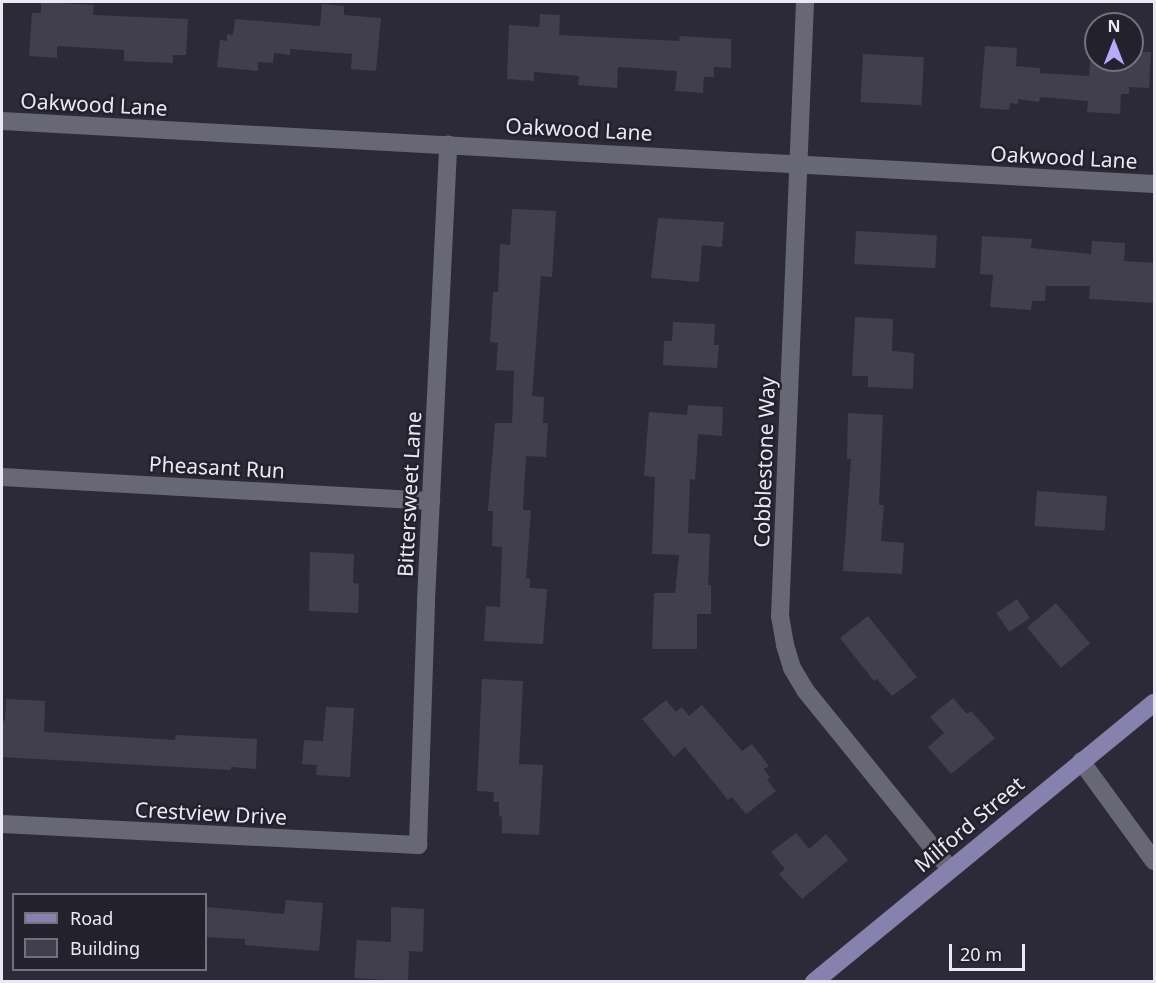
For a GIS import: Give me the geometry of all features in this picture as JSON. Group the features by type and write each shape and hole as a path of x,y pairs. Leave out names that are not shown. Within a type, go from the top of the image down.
{"main road":[{"name":"Milford Street","path":"814,981 1081,761 1155,703"}],"street":[{"name":"Cobblestone Way","path":"805,2 780,616 784,645 792,668 805,690 950,869"},
{"name":"Oakwood Lane","path":"2,121 1155,184"},
{"name":"Bittersweet Lane","path":"418,845 448,145"},
{"name":"Pheasant Run","path":"2,477 431,501"},
{"path":"1081,761 1155,861"},
{"name":"Crestview Drive","path":"2,824 418,845"}],"building":[{"path":"41,2 94,5 93,15 188,19 186,55 173,55 173,63 124,61 124,50 57,46 57,58 29,56 32,13 41,13"},
{"path":"322,4 344,6 344,15 381,18 376,71 351,69 352,54 290,49 290,55 274,53 273,63 258,62 258,71 217,67 220,40 227,41 227,34 233,35 235,19 320,26"},
{"path":"540,14 560,15 559,35 679,41 680,36 731,39 731,68 714,67 714,77 704,77 703,93 675,91 677,71 618,67 617,88 578,85 579,76 534,72 534,81 507,79 509,25 539,27"},
{"path":"985,46 1017,48 1016,66 1040,68 1040,73 1089,76 1089,72 1144,72 1144,52 1151,52 1149,88 1129,87 1129,94 1121,94 1120,114 1087,112 1088,101 1040,97 1039,102 1018,99 1018,104 1010,103 1009,110 980,108"},
{"path":"863,54 924,57 921,105 860,102"},
{"path":"512,209 556,211 552,277 541,276 532,396 544,397 543,423 548,423 546,457 526,456 523,510 531,510 526,578 530,579 530,588 547,589 543,644 484,641 486,606 500,607 502,547 492,546 493,511 488,511 495,423 512,423 514,371 496,370 498,343 490,342 493,292 498,292 500,244 510,245"},
{"path":"658,218 724,222 722,247 702,245 699,282 651,278"},
{"path":"856,231 937,235 935,268 854,264"},
{"path":"982,236 1032,239 1031,248 1091,254 1092,241 1125,243 1124,261 1155,263 1155,303 1089,299 1090,286 1046,286 1045,301 1032,301 1031,310 990,307 993,275 980,274"},
{"path":"855,317 893,319 892,351 914,353 913,389 868,387 868,376 852,376"},
{"path":"673,322 715,324 714,345 719,345 717,368 663,365 664,341 672,341"},
{"path":"688,405 723,407 722,436 698,434 695,480 690,479 688,533 710,534 708,585 711,585 711,614 697,614 697,649 652,649 654,593 675,593 679,555 652,554 655,477 644,476 649,412 687,415"},
{"path":"848,413 883,415 879,505 884,505 881,541 904,543 902,574 843,571 851,459 847,459"},
{"path":"1037,491 1107,496 1104,531 1035,526"},
{"path":"310,552 354,554 353,583 359,584 358,613 309,611"},
{"path":"1017,599 1030,618 1009,632 996,613"},
{"path":"1056,603 1090,644 1061,668 1027,627"},
{"path":"868,616 917,677 892,696 877,679 874,681 840,638"},
{"path":"482,679 523,681 519,764 543,765 539,835 502,833 502,817 499,816 499,802 493,802 494,792 477,791"},
{"path":"953,698 967,714 971,711 995,738 951,774 928,747 944,733 930,717"},
{"path":"6,699 45,701 44,732 175,740 176,735 257,739 256,769 231,767 231,770 2,757 2,720 5,721"},
{"path":"666,700 676,712 682,707 689,716 702,705 742,751 752,744 769,766 764,769 770,777 767,780 776,791 746,814 732,797 728,800 685,747 674,757 642,719"},
{"path":"326,707 354,708 350,777 316,775 317,765 302,764 304,740 323,741"},
{"path":"796,833 809,849 826,834 848,860 802,899 779,874 785,869 771,852"},
{"path":"286,900 323,903 319,951 245,945 245,939 207,937 207,907 284,914"},
{"path":"391,907 424,909 423,952 409,951 408,981 354,978 357,940 391,942"}]}
